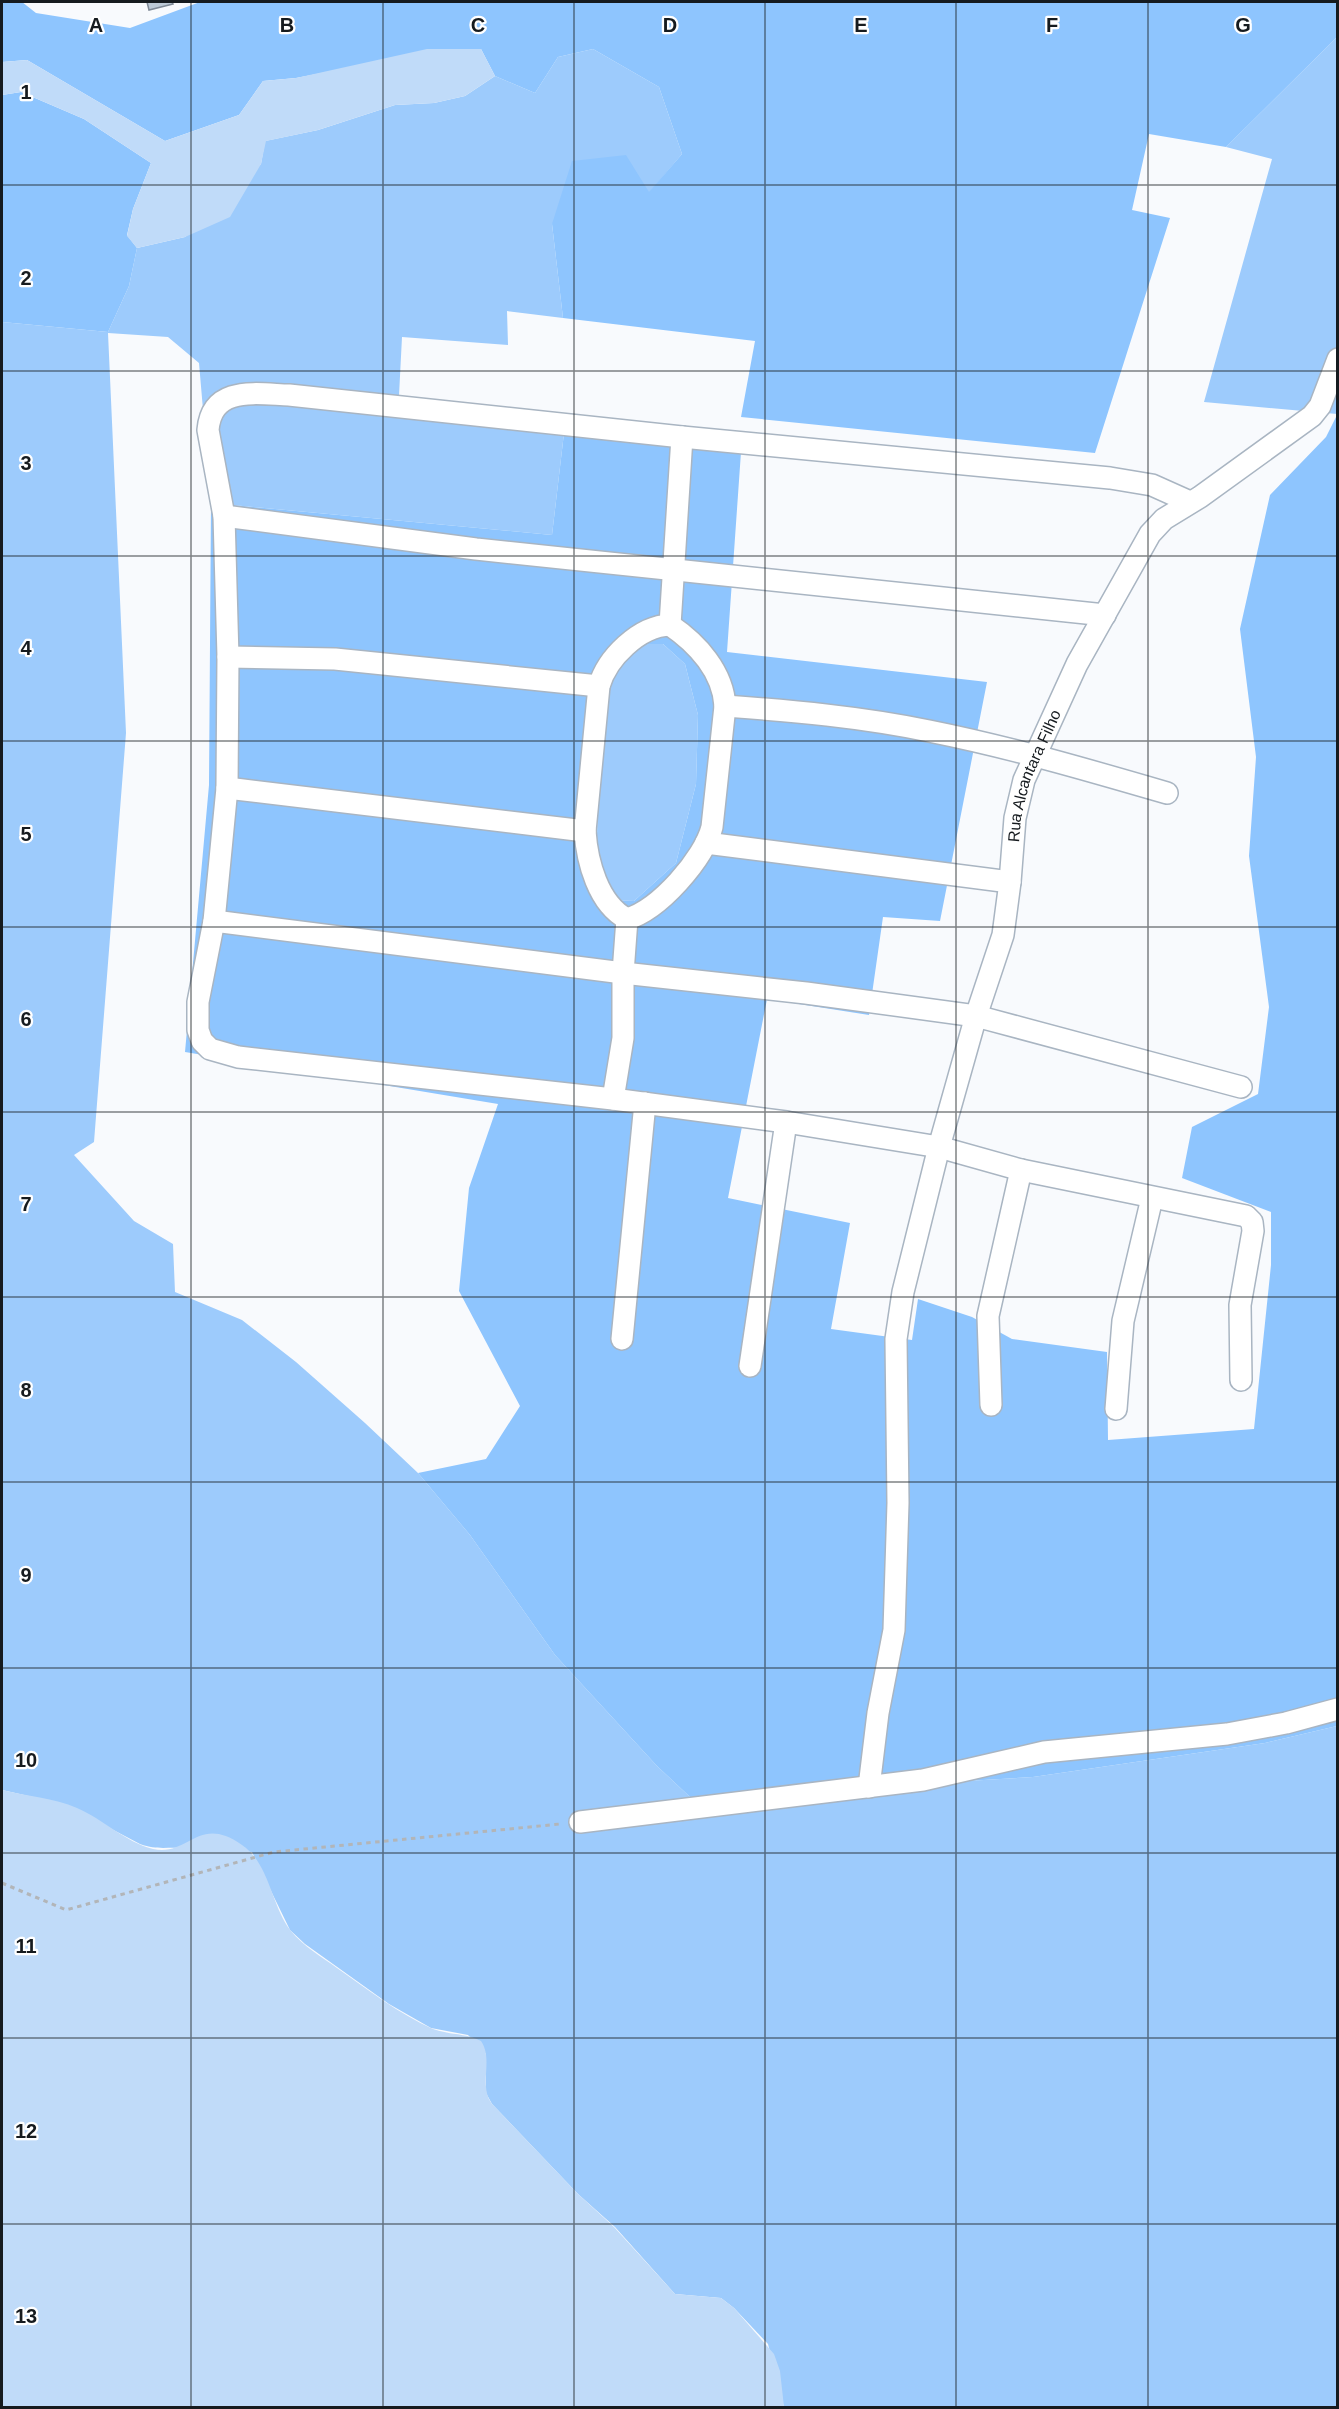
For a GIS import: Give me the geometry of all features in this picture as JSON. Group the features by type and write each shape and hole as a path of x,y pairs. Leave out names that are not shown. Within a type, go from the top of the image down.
{"street":[{"name":"Rua Alcantara Filho","path":"869,1787 894,1630 898,1503 896,1339 903,1292 939,1147 976,1016 1003,935 1017,806 1034,755 1077,664 1150,534 1164,519 1312,416 1320,406 1338,359"},
{"path":"1190,502 1152,485 1110,478 682,437 289,395 247,393 227,398 215,406 209,419 208,430 224,516 228,657 228,788 214,921 198,1002 198,1030 202,1041 210,1049 238,1057 613,1099 786,1122 939,1147 1021,1170 1246,1216 1252,1222 1253,1231 1240,1305 1241,1380"},
{"path":"670,625 682,437"},
{"path":"224,516 476,549 1105,615"},
{"path":"627,919 613,908 592,873 587,850 585,831 599,686 609,662 621,650 655,628 670,625"},
{"path":"627,919 638,916 658,902 680,879 706,843 712,827 725,706 721,682 713,666 670,625"},
{"path":"228,657 335,659 599,686"},
{"path":"725,706 791,711 927,730 1034,755 1167,793"},
{"path":"228,788 585,831"},
{"path":"706,843 1010,882"},
{"path":"613,1099 623,1038 623,973 627,919"},
{"path":"214,921 976,1016 1241,1088"},
{"path":"622,1340 645,1103"},
{"path":"750,1366 786,1122"},
{"path":"991,1406 988,1316 1021,1170"},
{"path":"1116,1409 1123,1321 1152,1198"},
{"path":"580,1822 942,1777 1044,1752 1227,1734 1286,1723 1338,1709"}],"path":[{"path":"2,1882 66,1910 274,1852 580,1822"}],"shaded area":[{"path":"2,2 22,2 36,13 130,28 200,2 1338,2 1337,37 1226,147 1149,134 1132,210 1170,218 1095,453 741,417 755,341 563,318 552,224 572,161 626,155 649,192 682,154 659,87 593,49 558,57 535,93 495,76 481,49 348,68 296,78 263,81 239,115 165,141 27,60 2,62"},
{"path":"1337,37 1337,414 1204,402 1272,159 1226,147"},
{"path":"427,49 481,49 495,76 465,96 434,103 395,105 318,130 266,141 261,164 230,217 185,237 137,248 127,236 133,209 151,163 84,119 21,92 2,95 2,62 27,60 165,141 239,115 263,81 296,78"},
{"path":"593,49 659,87 682,154 649,193 552,224 563,318 507,311 508,345 402,337 398,415 564,433 552,535 211,503 199,363 168,337 108,333 126,733 94,1142 74,1155 134,1221 173,1244 175,1292 242,1320 296,1362 418,1473 470,1535 555,1655 657,1766 705,1811 869,1787 1033,1777 1265,1743 1337,1726 1337,2407 784,2407 768,2344 734,2308 721,2298 675,2294 615,2227 578,2194 492,2104 486,2093 486,2054 468,2035 431,2028 389,2004 305,1944 290,1930 252,1852 146,1846 64,1804 2,1790 2,322 108,332 129,286 137,248 185,237 261,164 265,141 318,130 395,105 434,103 465,96 495,76 535,93 558,57"},
{"path":"21,92 84,119 151,163 133,209 127,235 137,248 129,286 108,332 2,322 2,95"},
{"path":"1337,415 1337,1726 1265,1743 1033,1777 869,1787 705,1811 657,1766 555,1655 470,1535 418,1473 486,1459 520,1406 459,1291 469,1188 498,1104 185,1052 209,785 211,503 552,535 564,433 741,452 727,652 987,682 940,921 883,917 869,1015 767,999 728,1198 850,1223 831,1329 912,1340 918,1299 972,1317 1012,1339 1107,1352 1108,1440 1254,1429 1271,1265 1271,1212 1182,1178 1192,1127 1258,1094 1269,1007 1249,856 1256,757 1240,629 1270,495 1326,437","holes":["645,644 663,644 685,664 698,715 696,784 676,863 634,901 614,900 596,853 600,769 607,696 620,660"]},
{"path":"645,644 663,644 685,664 698,715 696,784 676,863 634,901 614,900 596,854 600,769 607,696 620,660"},
{"path":"2,1790 49,1799 77,1808 133,1841 153,1849 165,1850 194,1838 215,1834 242,1845 259,1863 284,1921 307,1946 384,2001 420,2023 439,2031 481,2041 486,2056 486,2089 492,2104 578,2194 614,2227 675,2294 721,2298 734,2308 774,2354 780,2371 784,2407 2,2407"}],"building":[{"path":"147,2 172,2 173,4 149,10"}]}
